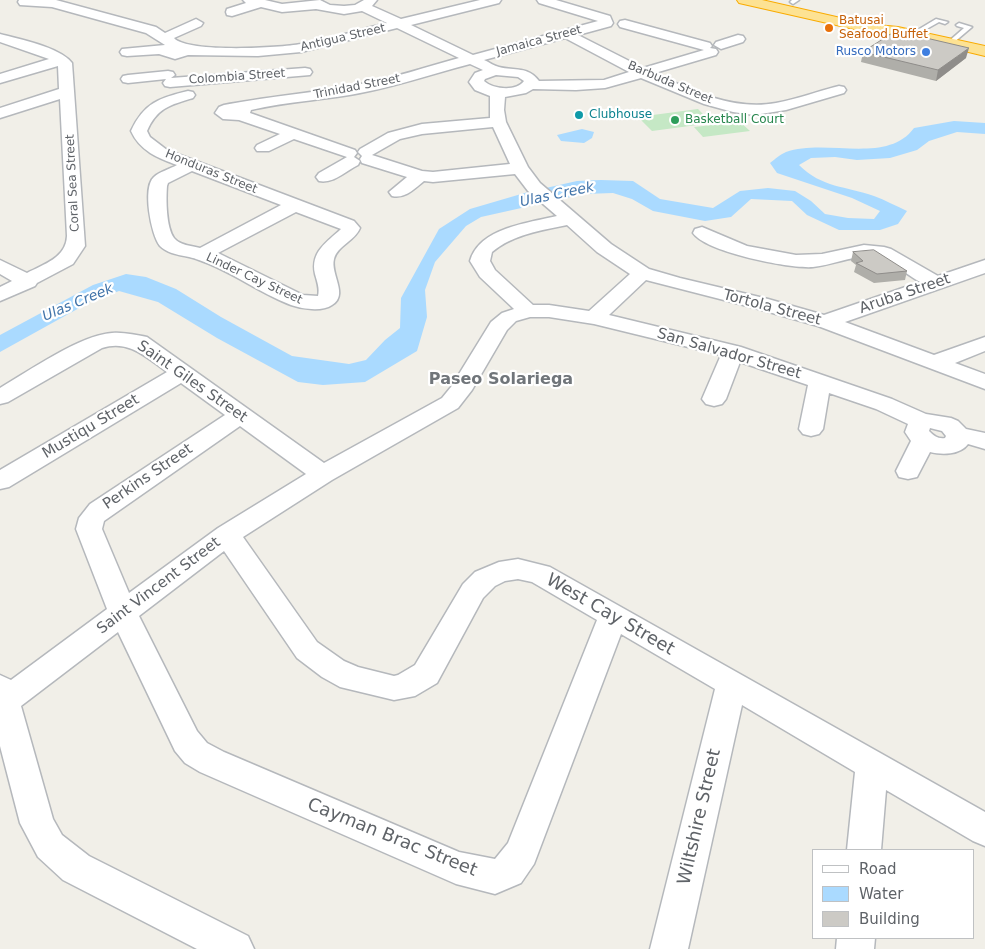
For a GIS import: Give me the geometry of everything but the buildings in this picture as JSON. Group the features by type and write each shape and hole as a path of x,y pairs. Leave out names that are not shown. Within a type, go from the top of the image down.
{"highway":[{"path":"744,0 867,28 914,34 985,51"},
{"path":"791,1 878,21 898,31"}],"street":[{"name":"Antigua Street","path":"168,47 184,47 187,51 269,51 301,48 495,0"},
{"path":"543,0 567,4 606,21 624,21 664,35 712,48"},
{"path":"24,2 58,1 78,10 151,30 168,47"},
{"path":"232,12 254,1 282,8 316,3 327,9 361,5 393,26 480,76"},
{"path":"543,14 567,4"},
{"path":"59,16 78,10"},
{"path":"624,21 635,11"},
{"name":"Jamaica Street","path":"471,59 606,21"},
{"path":"127,52 168,47 196,23"},
{"path":"107,31 128,24"},
{"path":"393,26 495,71"},
{"path":"664,35 684,26"},
{"name":"Barbuda Street","path":"565,33 645,73 706,100 742,109 775,108 839,90"},
{"path":"0,38 49,53 62,60"},
{"path":"531,85 532,81 526,75 512,71 495,71 480,76 477,79 478,85 498,92 514,92 531,85 593,86 645,73 738,39"},
{"path":"0,50 22,44"},
{"path":"168,47 166,61 169,79 174,88 229,114 420,176 450,176 520,168"},
{"path":"516,47 539,58"},
{"path":"269,51 339,93"},
{"name":"Trinidad Street","path":"229,114 269,101 339,93 391,82 471,59"},
{"path":"0,79 62,60"},
{"name":"Coral Sea Street","path":"0,296 66,260 76,246 68,91 66,67 62,60"},
{"name":"Colombia Street","path":"128,79 313,78"},
{"path":"0,113 68,91"},
{"path":"325,177 394,136 422,128 498,122 496,110 498,92"},
{"name":"Honduras Street","path":"201,100 155,106 145,117 139,132 143,140 161,153 343,223 351,228"},
{"name":"Tortola Street","path":"498,122 520,168 534,186 604,248 642,273 675,283 761,303 825,322 985,382"},
{"path":"263,148 293,134"},
{"name":"Linder Cay Street","path":"191,165 160,180 158,186 159,212 164,238 177,248 203,254 221,261 299,302 320,303 330,293 330,287 322,264 331,249 351,228"},
{"path":"398,192 420,176"},
{"path":"203,254 295,205"},
{"path":"528,311 487,274 480,260 485,249 500,239 523,230 570,219"},
{"path":"702,233 736,250 797,261 811,261 864,250 875,251 884,253 936,283"},
{"path":"0,266 28,282"},
{"name":"Aruba Street","path":"825,322 985,266"},
{"path":"594,318 624,292 642,273"},
{"name":"San Salvador Street","path":"323,474 450,403 462,390 498,326 509,317 528,311 549,310 594,318 733,352 891,406 924,431 936,421 955,430 958,434 985,440"},
{"name":"Saint Giles Street","path":"0,397 94,342 119,338 139,342 323,474"},
{"path":"935,363 985,343"},
{"path":"714,400 733,352"},
{"name":"Mustiqu Street","path":"0,481 182,373"},
{"path":"811,429 820,381"},
{"name":"Perkins Street","path":"123,613 89,529 92,518 99,510 241,415"},
{"path":"908,472 924,431"},
{"name":"Saint Vincent Street","path":"2,698 123,613 227,536 323,474"},
{"name":"West Cay Street","path":"227,536 307,650 333,669 350,678 394,688 404,688 426,674 473,592 485,579 499,572 518,569 540,574 872,767 985,830"},
{"name":"Cayman Brac Street","path":"123,613 186,741 196,753 212,762 456,868 495,877 508,871 522,853 613,616"},
{"name":"Wiltshire Street","path":"669,949 731,684"},
{"path":"2,698 37,823 50,846 76,868 235,949"},
{"path":"864,849 872,767"}],"lane":[{"path":"914,34 938,20 945,22"},
{"path":"950,43 969,27 959,25"}],"green space":[{"name":"Basketball Court","path":"698,109 712,123 652,131 638,117"},
{"path":"740,122 750,131 703,137 694,127"}],"water":[{"name":"Ulas Creek","path":"954,121 985,123 985,134 957,132 929,141 917,150 890,158 857,160 835,157 811,158 799,165 808,173 825,182 874,196 907,211 898,224 880,230 839,230 807,215 792,201 751,199 731,217 705,221 653,211 632,199 613,193 584,194 481,217 466,226 435,262 425,290 427,317 417,351 365,382 323,385 298,382 217,338 158,302 119,291 90,302 0,352 0,335 93,285 126,274 146,277 176,289 221,317 292,356 349,364 366,360 385,340 400,328 401,298 439,229 470,209 528,192 577,181 601,180 633,181 660,199 713,208 740,191 768,188 795,191 811,201 825,214 848,218 874,219 880,211 852,198 777,173 770,163 786,152 802,148 855,149 888,145 902,139 914,128"},
{"path":"582,129 594,132 592,138 584,143 561,141 557,135"}],"place":[{"name":"Batusai Seafood Buffet","path":"829,28"},
{"name":"Rusco Motors","path":"926,52"},
{"name":"Clubhouse","path":"579,115"},
{"name":"Basketball Court","path":"675,120"}],"district":[{"name":"Paseo Solariega","path":"501,380"}]}
